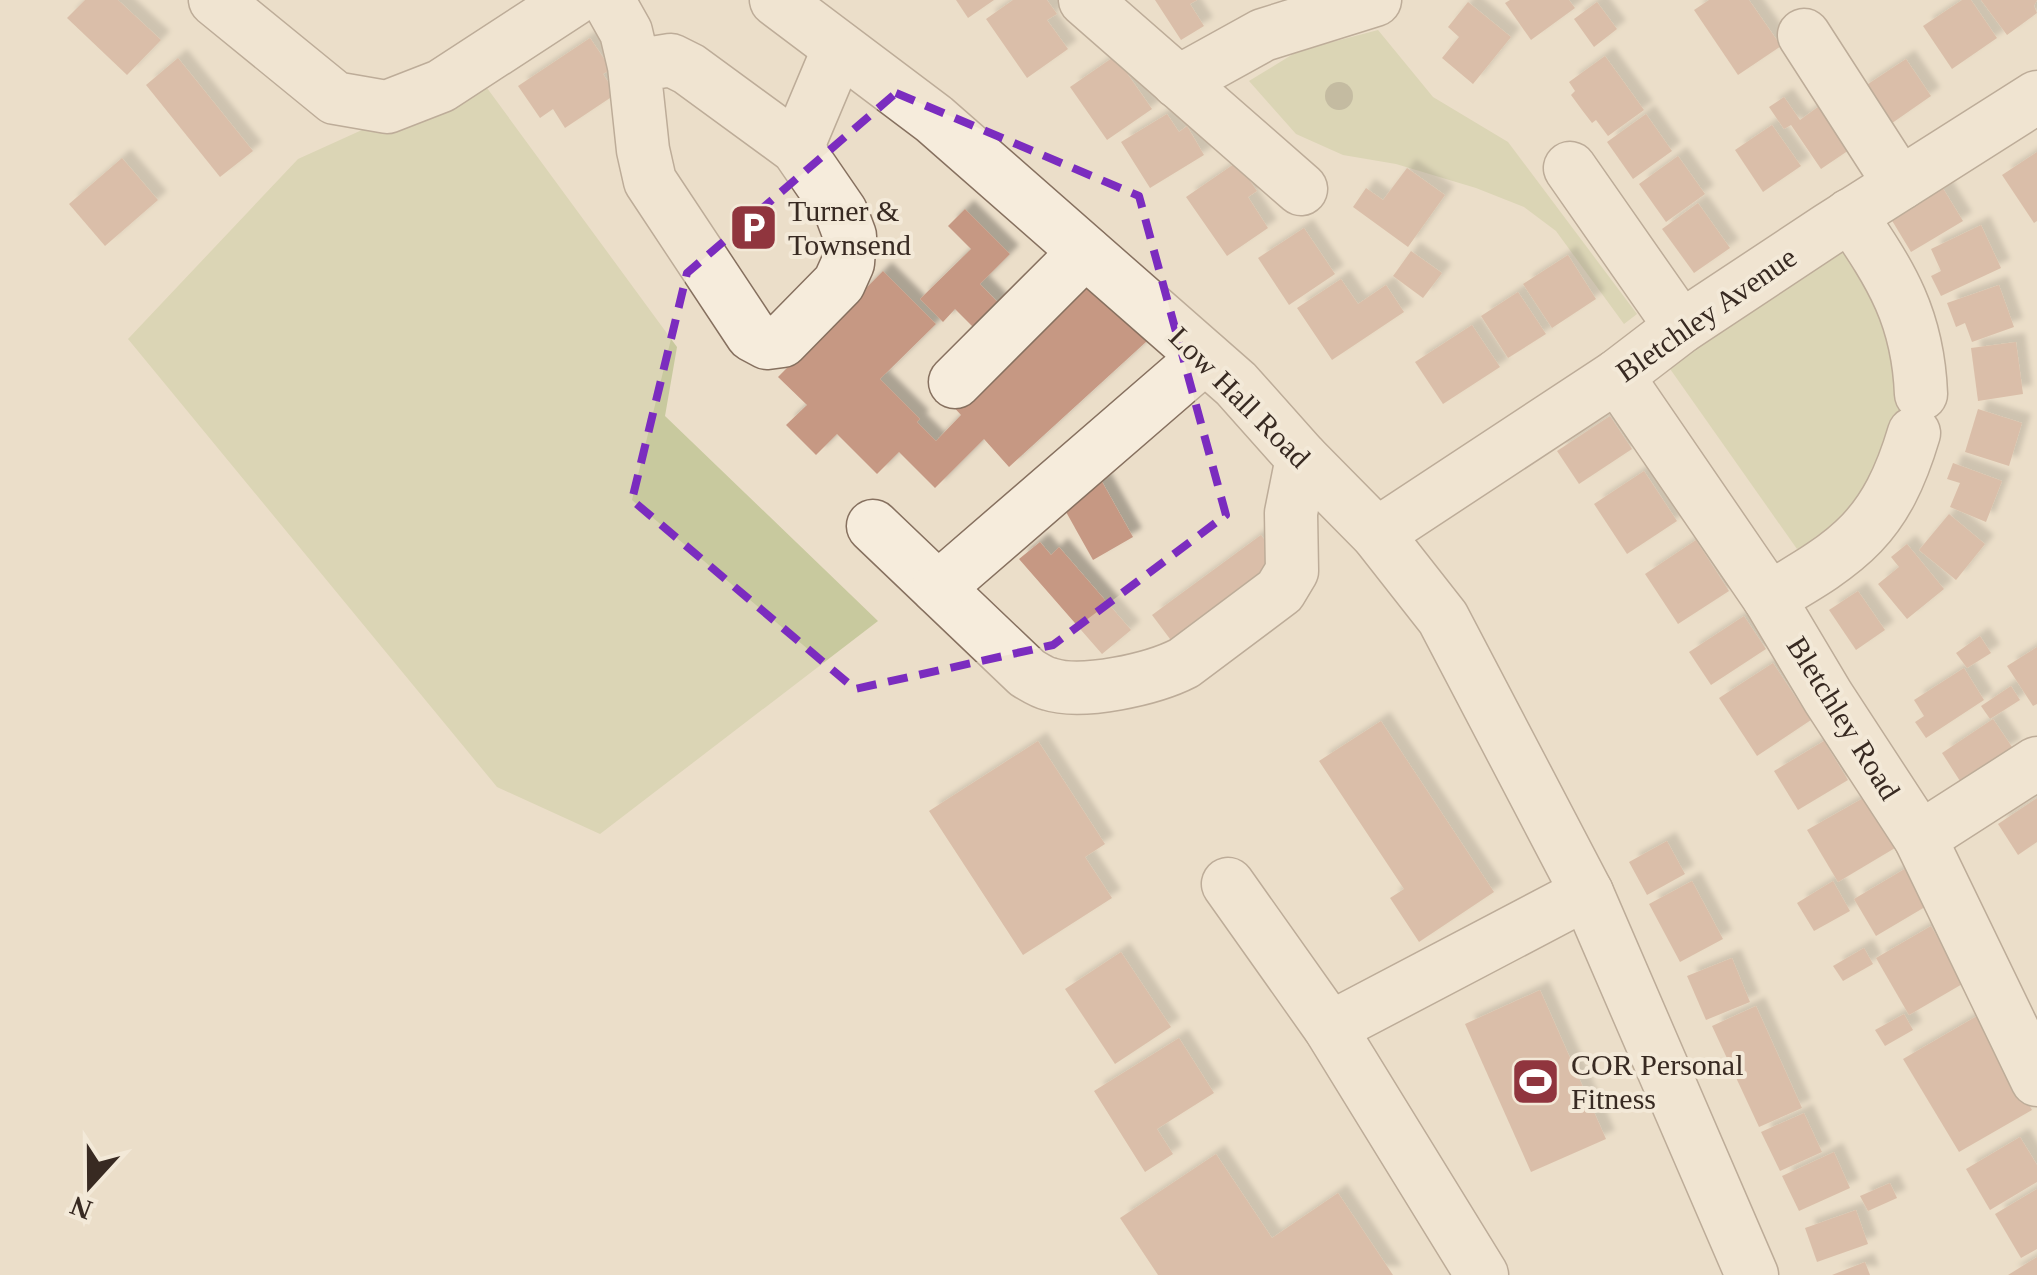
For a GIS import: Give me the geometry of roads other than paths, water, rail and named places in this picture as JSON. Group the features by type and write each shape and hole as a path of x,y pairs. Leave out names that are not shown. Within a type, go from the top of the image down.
{"street":[{"path":"215,0 335,98 387,107 441,86 572,0"},
{"path":"608,0 626,32 634,66 642,150 650,181 752,336 766,343 782,341 839,282 848,263 850,236 842,212 797,148 689,68 672,60 634,66"},
{"name":"Low Hall Road","path":"776,0 934,119 1236,384 1377,534 1443,618 1586,893 1752,1275"},
{"path":"1084,0 1301,188"},
{"path":"1178,82 1254,17 1375,0"},
{"path":"1804,35 1900,184"},
{"path":"797,148 840,48"},
{"name":"Bletchley Avenue","path":"1377,534 1617,376 1681,327 2037,96"},
{"path":"1570,168 1681,327"},
{"path":"1770,598 1832,562 1856,541 1892,491 1918,413 1920,363 1904,303 1850,215"},
{"path":"955,382 1085,252"},
{"path":"938,588 1205,357"},
{"name":"Bletchley Road","path":"1617,376 1770,598 1920,838 2037,1080"},
{"path":"873,526 1026,673 1049,684 1080,688 1166,672 1184,663 1280,590 1292,571 1291,513 1302,458"},
{"path":"1920,838 2037,763"},
{"path":"1228,884 1330,1028 1482,1275"},
{"path":"1330,1028 1586,893"}],"place":[{"name":"Turner & Townsend","path":"753,227"},
{"name":"COR Personal Fitness","path":"1536,1081"}]}
